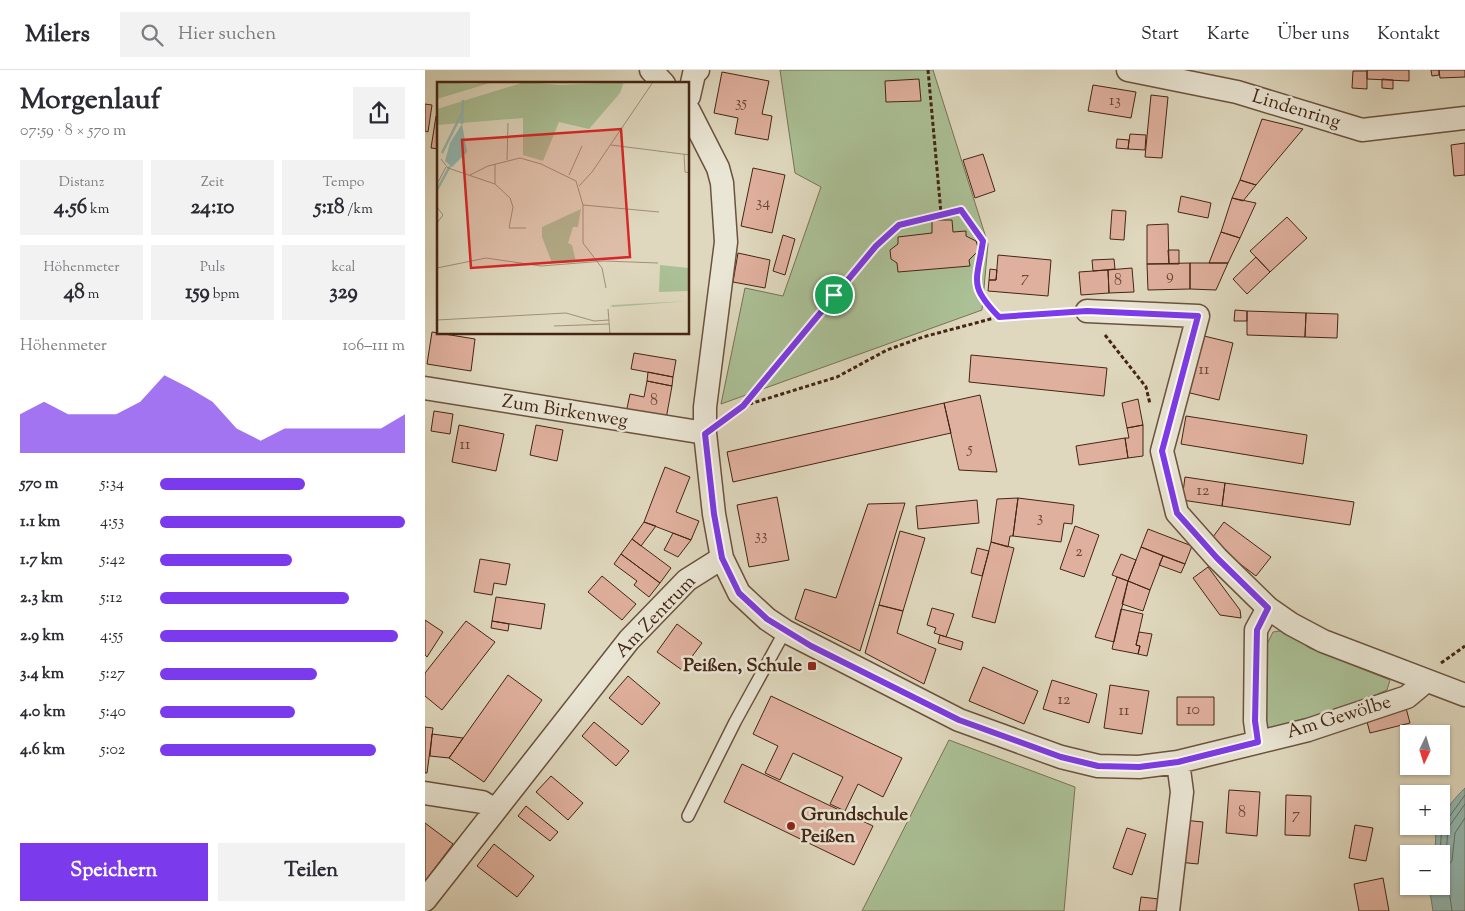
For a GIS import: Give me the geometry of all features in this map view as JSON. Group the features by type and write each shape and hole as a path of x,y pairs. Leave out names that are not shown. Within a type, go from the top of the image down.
{"street":[{"path":"651,70 662,82"},
{"path":"690,92 694,74 698,70"},
{"name":"Lindenring","path":"1128,70 1237,92 1362,130 1465,118"},
{"path":"690,113 718,168 722,183 726,242 713,336 705,434 714,514 722,558"},
{"path":"1087,311 1198,316 1162,451 1177,513 1211,552 1268,608 1323,641 1425,682 1465,695"},
{"name":"Zum Birkenweg","path":"425,388 705,434"},
{"name":"Am Gewölbe","path":"722,558 739,593 767,619 785,631 959,720 1061,757 1098,766 1139,767 1178,762 1307,730 1407,697 1425,682"},
{"name":"Am Zentrum","path":"425,900 629,640 687,580 722,558"},
{"path":"1258,742 1255,721 1257,630 1268,608"},
{"path":"1168,911 1183,792 1178,762"},
{"path":"425,793 482,802 495,810"}],"lane":[{"path":"689,816 735,722 785,631"}],"path":[{"path":"928,70 941,213"},
{"path":"705,434 743,406 876,246 899,225 941,213 961,210 983,241 976,288 983,301 999,317"},
{"path":"743,406 837,377 887,350 923,337 999,317 1087,311 1146,387 1151,405"}],"green space":[{"path":"780,70 933,70 988,244 982,310 721,404 745,288 783,296 821,187 795,173"},
{"path":"1286,630 1309,648 1390,680 1387,690 1343,709 1266,730 1264,650 1273,632"},
{"path":"949,740 1075,787 1064,911 862,911"}],"water":[{"path":"1465,788 1465,911 1433,911 1430,895 1450,895 1450,845 1435,845 1436,835 1450,835 1450,806"}],"building":[{"path":"1367,70 1409,70 1409,81 1367,79"},
{"path":"1431,70 1439,70 1439,75 1432,76"},
{"path":"1439,70 1465,70 1465,77 1440,78"},
{"path":"1353,71 1367,71 1367,89 1352,88"},
{"path":"722,72 769,81 762,114 772,116 768,140 735,134 738,118 714,113"},
{"path":"919,79 921,101 886,102 885,81"},
{"path":"1382,79 1393,80 1393,89 1382,88"},
{"path":"1093,85 1136,92 1131,118 1088,111"},
{"path":"1151,95 1168,97 1162,158 1145,157"},
{"path":"425,104 432,105 428,132 425,131"},
{"path":"436,116 437,116 437,149 431,148"},
{"path":"1262,119 1303,129 1256,185 1240,180"},
{"path":"1130,134 1146,135 1145,150 1128,149"},
{"path":"1117,139 1129,140 1128,149 1116,148"},
{"path":"1465,143 1465,175 1454,176 1451,145"},
{"path":"983,154 995,191 975,198 963,160"},
{"path":"753,168 785,175 772,233 741,226"},
{"path":"1240,180 1256,185 1243,201 1232,198"},
{"path":"1181,196 1211,203 1208,218 1178,212"},
{"path":"1232,198 1256,203 1240,238 1221,232"},
{"path":"1112,210 1126,211 1124,240 1110,239"},
{"path":"1287,217 1307,238 1270,272 1250,251"},
{"path":"932,220 952,220 953,232 966,231 966,236 976,241 979,250 969,260 970,266 898,272 897,263 891,259 890,250 898,244 898,237 932,233"},
{"path":"1168,224 1169,264 1147,264 1147,225"},
{"path":"1221,232 1240,238 1228,263 1209,263"},
{"path":"783,235 795,239 785,275 773,271"},
{"path":"1168,250 1179,250 1179,264 1169,264"},
{"path":"738,253 770,260 765,288 733,282"},
{"path":"998,255 1051,260 1048,296 988,291 989,280 996,280"},
{"path":"1256,257 1270,272 1247,294 1233,279"},
{"path":"1114,259 1115,269 1093,271 1092,260"},
{"path":"1190,263 1190,289 1148,290 1147,264"},
{"path":"1190,263 1228,263 1216,290 1190,289"},
{"path":"1132,268 1134,292 1109,293 1108,270"},
{"path":"990,269 997,270 996,280 989,280"},
{"path":"1108,270 1109,293 1081,295 1079,272"},
{"path":"1235,310 1247,311 1247,321 1234,321"},
{"path":"1247,311 1306,313 1305,337 1247,335"},
{"path":"1306,313 1338,314 1337,338 1305,337"},
{"path":"432,332 437,333 437,335 475,339 471,371 427,364"},
{"path":"1200,335 1233,343 1219,400 1186,392"},
{"path":"634,353 676,360 673,377 631,369"},
{"path":"971,355 1107,368 1104,396 969,382"},
{"path":"648,372 673,377 672,386 647,381"},
{"path":"647,381 672,386 666,419 626,413 630,394 644,397"},
{"path":"980,395 997,472 959,470 944,403"},
{"path":"1138,399 1143,425 1127,428 1122,403"},
{"path":"944,403 951,433 733,482 727,452"},
{"path":"434,411 453,414 450,434 431,431"},
{"path":"1186,416 1307,435 1303,464 1181,444"},
{"path":"459,425 504,434 496,471 452,462"},
{"path":"536,425 563,430 557,461 530,455"},
{"path":"1143,425 1143,456 1128,458 1125,438 1129,438 1127,428"},
{"path":"1125,438 1128,458 1079,465 1076,446"},
{"path":"665,467 690,477 676,512 699,521 691,540 644,522"},
{"path":"1185,477 1225,483 1222,506 1182,500"},
{"path":"1225,483 1354,502 1350,525 1222,506"},
{"path":"777,497 789,560 749,567 737,505"},
{"path":"1018,498 1074,505 1072,524 1064,523 1061,542 1013,536"},
{"path":"1018,498 1013,536 1010,536 1008,547 991,542 997,499"},
{"path":"977,500 979,523 918,529 916,506"},
{"path":"905,503 860,651 795,619 805,589 836,598 868,504"},
{"path":"644,522 656,526 641,546 632,539"},
{"path":"1224,522 1271,557 1256,576 1210,541"},
{"path":"1075,526 1099,535 1084,577 1060,569"},
{"path":"1148,529 1192,546 1185,564 1141,547"},
{"path":"900,531 925,538 903,611 879,605"},
{"path":"673,533 691,540 678,557 664,550"},
{"path":"632,539 671,568 660,583 621,554"},
{"path":"991,542 1014,548 995,623 972,617"},
{"path":"1141,547 1163,556 1150,590 1128,581"},
{"path":"977,548 989,551 982,576 971,573"},
{"path":"621,554 660,583 649,597 634,585 637,581 614,564"},
{"path":"1121,554 1136,560 1128,581 1112,575"},
{"path":"1163,556 1185,564 1181,573 1159,565"},
{"path":"480,559 510,564 506,585 494,583 492,595 474,592"},
{"path":"1208,567 1240,610 1241,618 1220,615 1193,578"},
{"path":"602,576 636,604 622,620 588,592"},
{"path":"1117,577 1128,581 1114,642 1095,637"},
{"path":"1128,581 1150,590 1143,611 1122,604"},
{"path":"496,597 545,604 541,629 492,621"},
{"path":"879,605 903,611 897,633 936,649 924,684 865,653"},
{"path":"932,608 954,614 946,637 934,633 936,628 927,625"},
{"path":"1121,609 1143,614 1136,645 1140,646 1138,654 1112,649"},
{"path":"425,620 443,632 427,657 425,655"},
{"path":"466,621 495,642 442,710 425,696 425,673"},
{"path":"492,621 509,624 508,631 491,628"},
{"path":"677,624 702,643 682,670 657,652"},
{"path":"1139,632 1152,634 1147,656 1138,654 1140,646 1136,645"},
{"path":"940,635 963,642 961,650 938,643"},
{"path":"983,667 1038,691 1024,724 969,701"},
{"path":"508,675 542,700 484,782 449,758"},
{"path":"628,676 660,703 642,725 609,698"},
{"path":"1052,680 1097,694 1089,723 1043,709"},
{"path":"1110,685 1149,691 1142,734 1104,728"},
{"path":"771,696 902,758 883,797 858,784 845,811 830,804 843,777 793,753 780,780 765,773 778,746 753,734"},
{"path":"1177,697 1214,697 1214,725 1177,725"},
{"path":"1406,708 1410,723 1370,733 1366,718"},
{"path":"594,722 629,751 616,766 582,736"},
{"path":"425,727 433,728 427,773 425,773"},
{"path":"432,734 463,738 449,758 430,756"},
{"path":"742,764 873,826 854,865 724,802"},
{"path":"551,776 583,803 568,820 536,792"},
{"path":"1229,790 1260,792 1257,836 1226,833"},
{"path":"1286,795 1311,796 1310,836 1285,835"},
{"path":"526,806 558,832 550,841 518,816"},
{"path":"1183,820 1203,822 1198,864 1178,862"},
{"path":"425,823 453,844 425,881"},
{"path":"1355,825 1373,828 1366,861 1349,858"},
{"path":"1127,828 1146,834 1132,875 1113,868"},
{"path":"494,844 534,876 517,897 477,866"},
{"path":"1383,878 1389,911 1359,911 1354,884"},
{"path":"1141,897 1159,899 1158,911 1139,911"}],"place":[{"name":"Peißen, Schule","path":"812,666"},
{"name":"Grundschule Peißen","path":"791,826"}],"route":[{"path":"961,210 983,241 976,288 983,301 999,317 1087,311 1198,316 1162,451 1177,513 1217,558 1268,608 1257,630 1255,721 1258,742 1178,762 1139,767 1098,766 1061,757 959,720 811,646 767,619 739,593 722,558 714,514 705,434 743,406 834,295 876,246 899,225 941,213 961,210"}]}
